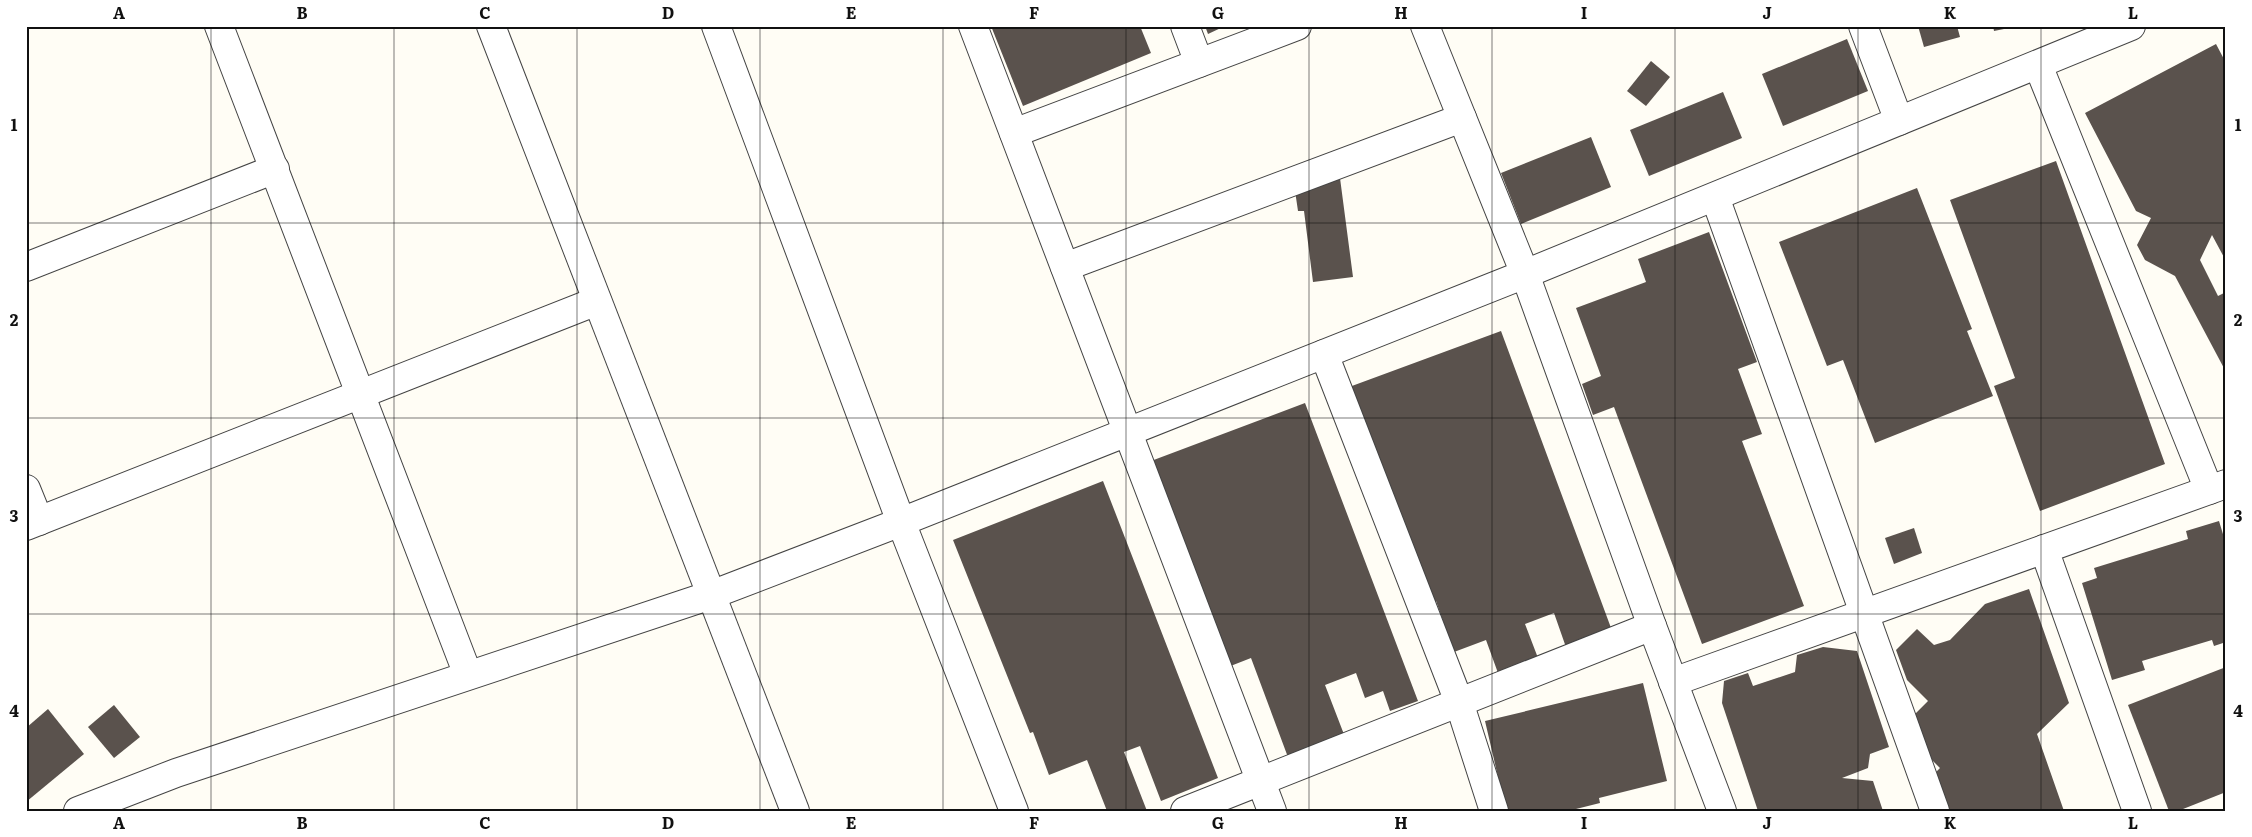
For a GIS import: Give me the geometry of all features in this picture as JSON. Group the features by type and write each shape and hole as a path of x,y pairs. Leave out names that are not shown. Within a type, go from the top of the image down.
{"street":[{"path":"219,26 362,393 468,675"},
{"path":"490,26 795,811"},
{"path":"716,26 901,522 1014,811"},
{"path":"973,26 1262,780 1272,811"},
{"path":"1185,26 1199,63"},
{"path":"1014,133 1297,26"},
{"path":"1425,26 1525,274 1652,626 1722,811"},
{"path":"1863,26 1900,121"},
{"path":"78,811 176,773 711,595 901,522 1525,274 2131,26"},
{"path":"1673,682 2217,487 2038,65"},
{"path":"1065,267 1462,118"},
{"path":"26,267 275,169"},
{"path":"1715,196 1935,811"},
{"path":"26,489 32,523 597,301"},
{"path":"1324,354 1459,702 1494,811"},
{"path":"2044,549 2137,811"},
{"path":"1185,811 1652,626"}],"building":[{"path":"991,26 1140,26 1151,53 1023,106"},
{"path":"1205,26 1225,26 1208,34"},
{"path":"1918,26 1957,26 1960,37 1924,47"},
{"path":"1993,26 2014,26 2014,27 1994,31"},
{"path":"1847,39 1868,91 1783,126 1762,74"},
{"path":"2216,44 2226,63 2226,261 2212,235 2200,260 2218,296 2226,292 2226,372 2175,276 2145,260 2137,245 2151,218 2136,211 2085,113"},
{"path":"1651,61 1670,77 1646,106 1627,91"},
{"path":"1723,92 1742,138 1649,176 1630,130"},
{"path":"1591,137 1611,187 1521,224 1501,173"},
{"path":"2056,161 2165,464 2040,511 1994,386 2015,378 1950,200"},
{"path":"1340,178 1353,277 1313,282 1304,211 1298,211 1294,184"},
{"path":"1917,188 1972,329 1967,331 1993,396 1875,443 1843,360 1827,366 1779,242"},
{"path":"1709,232 1757,362 1738,369 1762,434 1742,441 1804,606 1702,644 1614,407 1593,415 1582,384 1601,376 1576,308 1646,282 1638,259"},
{"path":"1501,331 1614,636 1568,653 1554,613 1525,624 1538,658 1498,673 1486,640 1454,652 1436,601 1422,607 1341,390"},
{"path":"1305,403 1418,701 1390,711 1383,691 1365,698 1356,673 1325,685 1345,737 1295,776 1251,658 1228,667 1151,461"},
{"path":"1103,481 1218,778 1161,801 1140,746 1124,752 1147,811 1107,811 1087,760 1049,775 1033,732 1030,733 953,540"},
{"path":"2219,521 2226,544 2226,642 2214,646 2212,640 2142,661 2145,670 2112,680 2082,583 2097,578 2094,568 2188,539 2186,531"},
{"path":"1914,528 1922,553 1894,564 1885,538"},
{"path":"2029,589 2069,703 2037,734 2064,811 1935,811 1926,782 1940,768 1930,758 1915,714 1928,701 1907,680 1896,650 1917,629 1934,645 1950,640 1985,604"},
{"path":"1823,647 1857,651 1889,747 1870,754 1868,768 1842,778 1873,781 1883,811 1758,811 1722,703 1724,681 1748,673 1753,686 1795,672 1797,655"},
{"path":"2226,667 2226,792 2178,811 2169,811 2128,705"},
{"path":"1643,683 1667,781 1599,798 1600,803 1568,811 1506,811 1485,721"},
{"path":"114,705 140,737 114,758 88,727"},
{"path":"48,709 84,754 26,802 26,728"}]}
